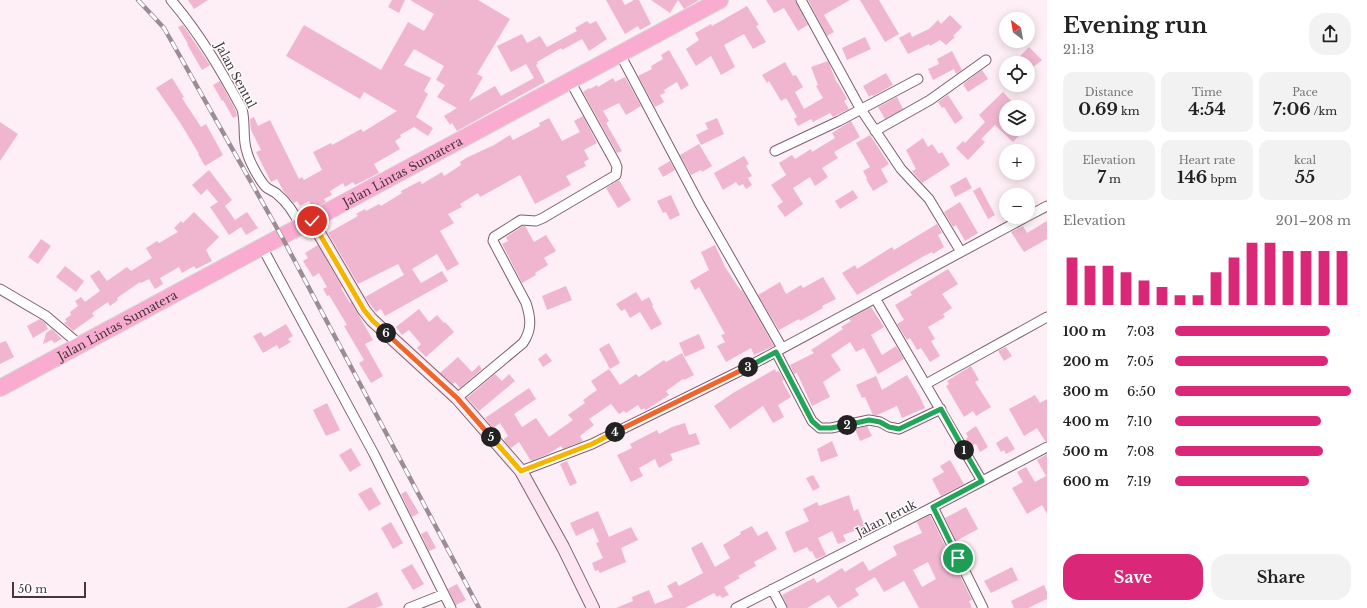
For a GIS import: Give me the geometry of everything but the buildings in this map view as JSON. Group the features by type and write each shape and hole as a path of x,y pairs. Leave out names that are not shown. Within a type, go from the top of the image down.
{"highway":[{"name":"Jalan Lintas Sumatera","path":"0,388 720,0"}],"street":[{"name":"Jalan Sentul","path":"171,0 185,16 205,44 242,109 245,120 244,141 247,152 262,181 267,188 276,193 306,224"},
{"path":"801,0 860,108 901,168 929,199 961,252"},
{"path":"620,54 779,350 812,421 820,428 831,428 869,420 880,422 889,427 899,429 941,409"},
{"path":"875,131 930,100 986,60"},
{"path":"775,151 839,121 860,108 918,79"},
{"path":"457,398 523,343 528,336 530,327 529,312 493,241 494,237 521,220 536,221 543,218 616,175 617,167 615,162 570,82"},
{"path":"1035,213 1047,206"},
{"path":"306,224 372,320 457,398 521,471 593,608"},
{"path":"521,471 592,444 740,371 1014,224"},
{"path":"262,247 374,454 451,608"},
{"path":"0,290 46,316 80,345"},
{"path":"875,298 982,481"},
{"path":"926,384 1047,317"},
{"name":"Jalan Jeruk","path":"736,608 1047,448"},
{"path":"933,507 983,608"},
{"path":"772,589 782,608"},
{"path":"409,608 444,594"}],"railway":[{"path":"138,0 164,28 282,237 479,608"}],"route":[{"path":"312,221 364,310 372,320 457,398 521,471 592,444 776,352 812,421 820,428 831,428 869,420 880,422 889,427 899,429 941,409 982,481 933,507 958,558"}]}
